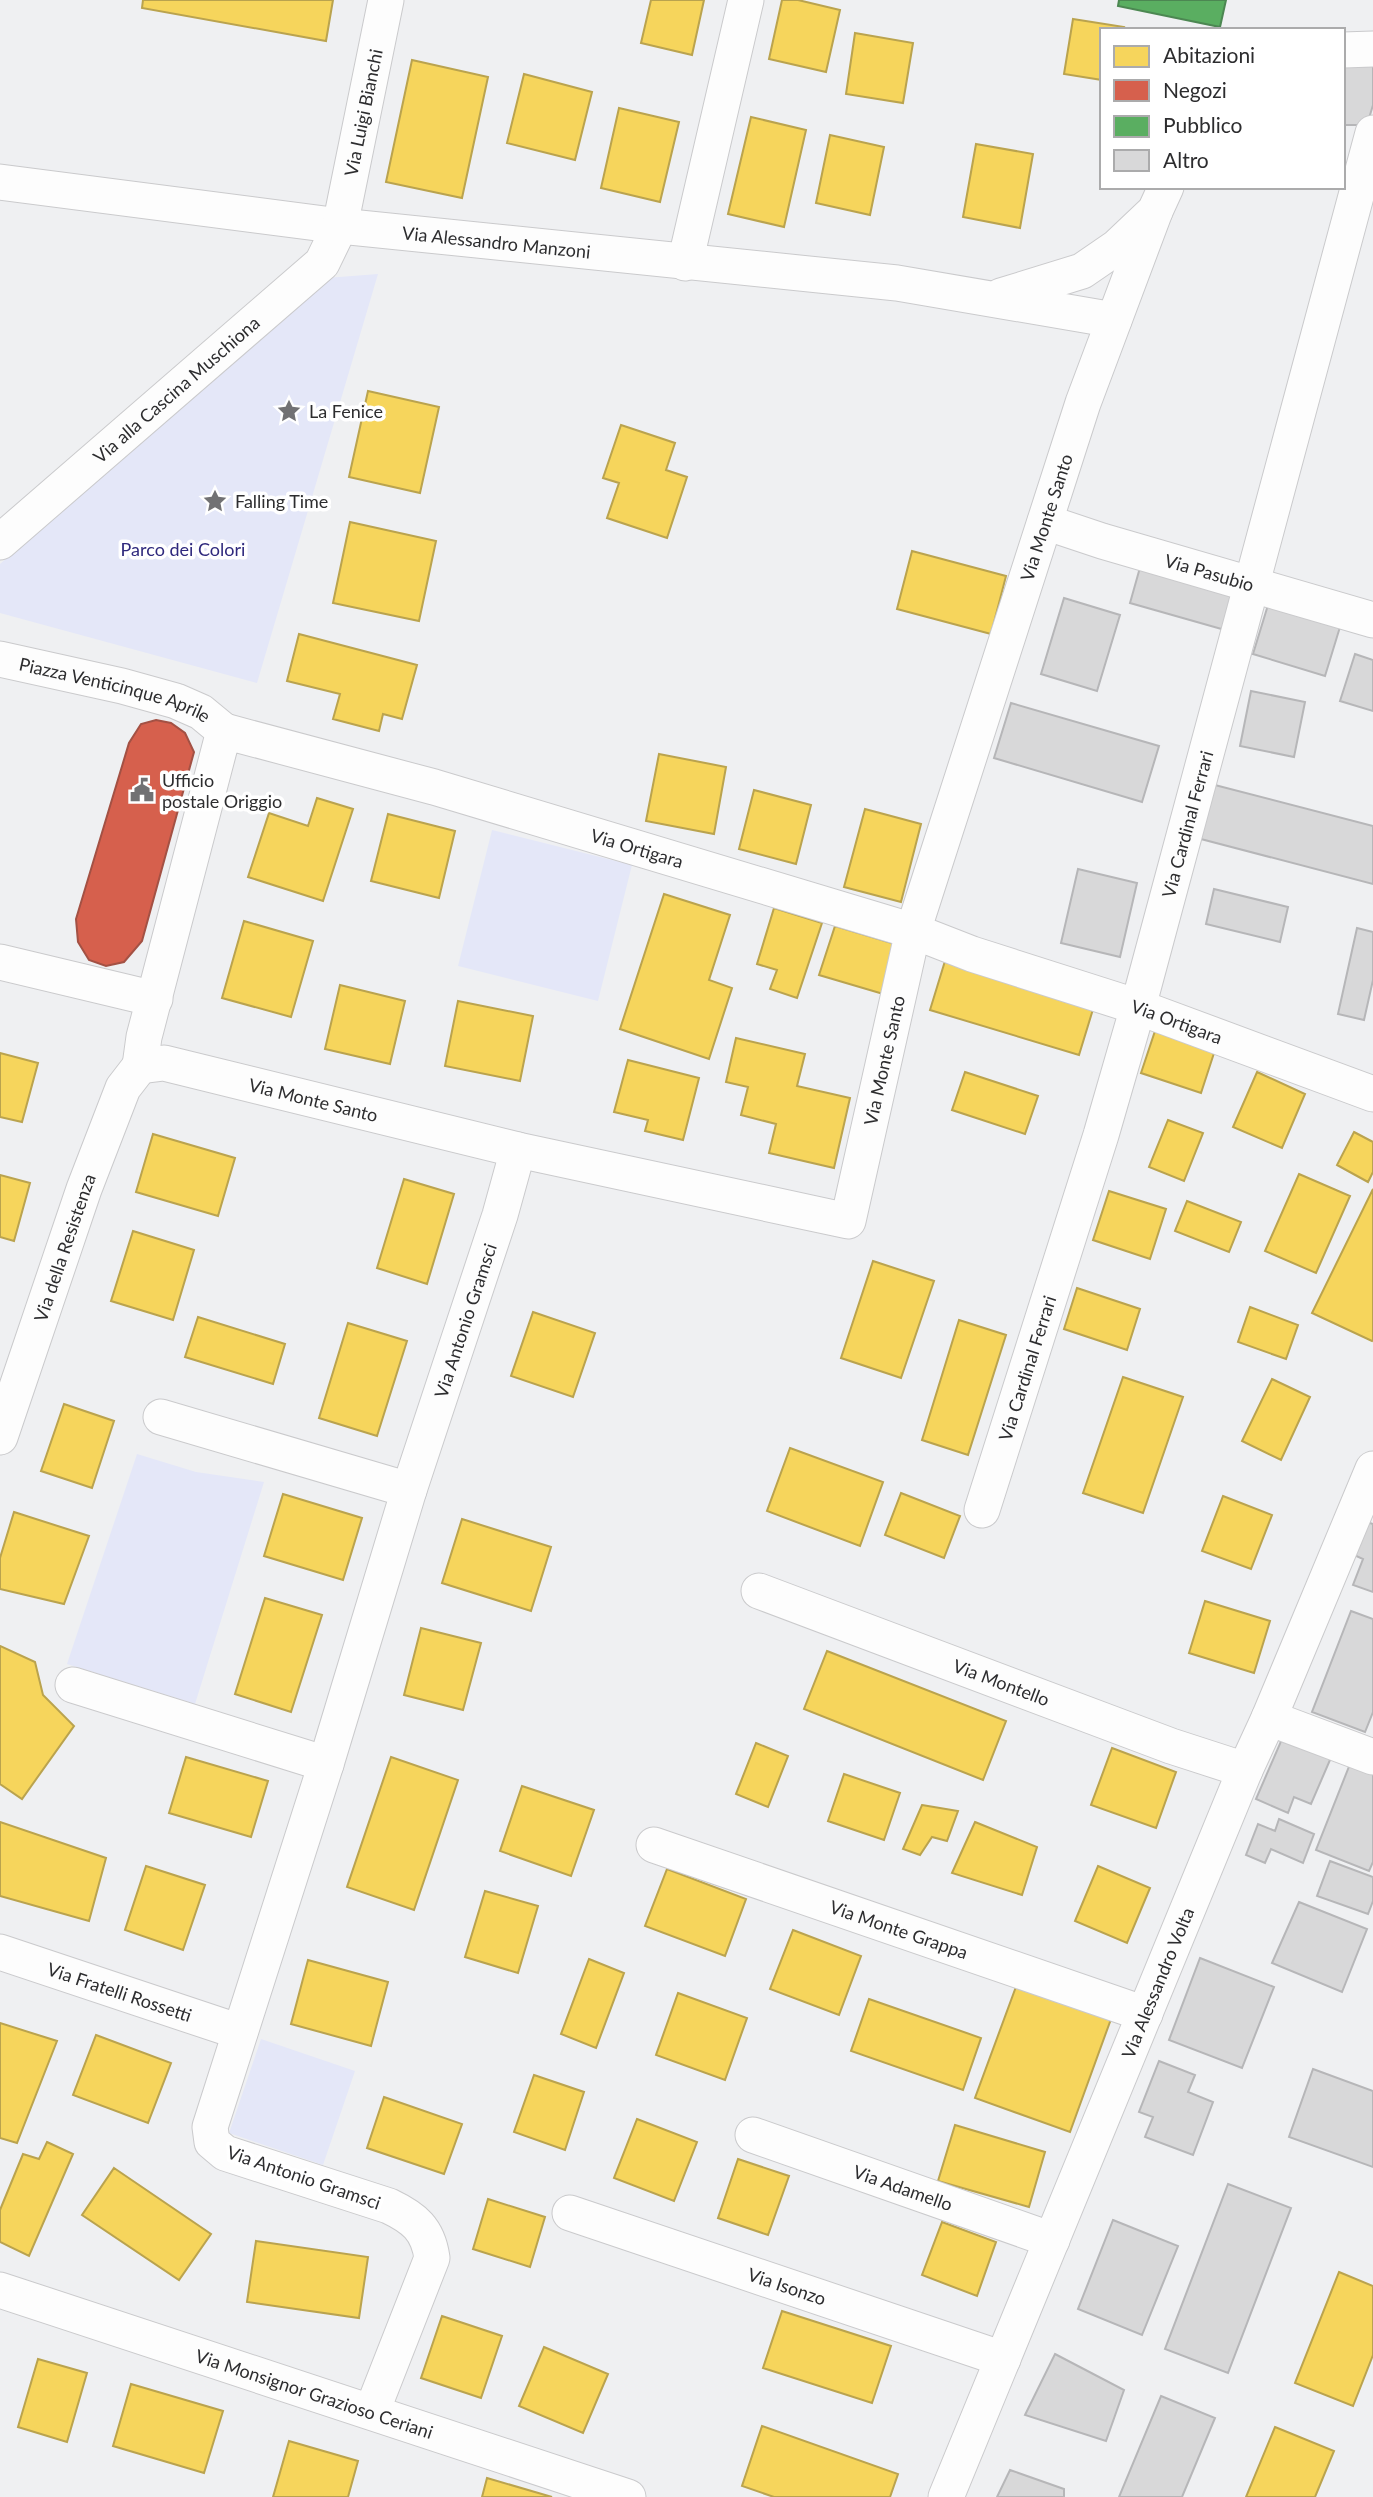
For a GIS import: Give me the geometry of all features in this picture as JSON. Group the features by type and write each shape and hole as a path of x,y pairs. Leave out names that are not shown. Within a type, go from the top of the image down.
{"street":[{"name":"Via Luigi Bianchi","path":"340,226 386,0"},
{"path":"685,263 746,0"},
{"path":"1345,50 1373,49"},
{"name":"Via Cardinal Ferrari","path":"982,1510 1101,1135 1138,1007 1373,133"},
{"name":"Via Alessandro Manzoni","path":"0,182 340,226 897,283 1114,320"},
{"name":"Via Alessandro Manzoni","path":"994,299 1082,271 1117,247 1160,199"},
{"name":"Via Monte Santo","path":"140,1066 164,1063 519,1150 848,1221 913,931 1083,403 1160,199"},
{"name":"Via alla Cascina Muschiona","path":"0,542 322,263 340,226"},
{"name":"Via Pasubio","path":"1045,522 1373,620"},
{"name":"Piazza Venticinque Aprile","path":"0,659 110,683 176,701 201,712 224,731"},
{"path":"140,1066 144,1037 224,731"},
{"name":"Via Ortigara","path":"224,731 434,787 913,931 972,954 1138,1007 1373,1094"},
{"path":"0,962 155,999"},
{"name":"Via della Resistenza","path":"0,1437 84,1189 123,1088 140,1066"},
{"name":"Via Antonio Gramsci","path":"372,2412 432,2258 430,2242 421,2227 389,2206 225,2153 212,2142 210,2127 326,1764 409,1490 519,1150"},
{"path":"161,1417 409,1490"},
{"name":"Via Alessandro Volta","path":"946,2497 1245,1770 1366,1508 1373,1469"},
{"name":"Via Montello","path":"759,1591 1171,1746 1245,1770"},
{"path":"73,1685 326,1764"},
{"path":"1269,1718 1373,1756"},
{"name":"Via Monte Grappa","path":"654,1845 1145,2014"},
{"name":"Via Fratelli Rossetti","path":"0,1952 240,2032"},
{"name":"Via Adamello","path":"753,2135 1052,2239"},
{"name":"Via Isonzo","path":"570,2213 1003,2359"},
{"name":"Via Monsignor Grazioso Ceriani","path":"0,2291 628,2497"}],"green space":[{"name":"Parco dei Colori","path":"378,274 257,683 0,613 0,564 326,278"},
{"path":"492,830 632,865 598,1001 458,966"},
{"path":"137,1454 196,1472 264,1482 195,1704 67,1664"},
{"path":"261,2039 355,2071 323,2165 229,2133"}],"building: Abitazioni":[{"path":"143,0 333,0 326,41 142,8"},
{"path":"651,0 704,0 692,55 641,43"},
{"path":"782,0 798,0 840,10 826,72 769,59"},
{"path":"1073,19 1124,27 1100,28 1100,80 1064,74"},
{"path":"855,33 913,43 903,103 846,94"},
{"path":"412,60 488,77 462,198 386,182"},
{"path":"524,74 592,92 575,160 507,143"},
{"path":"619,108 679,122 660,202 601,188"},
{"path":"751,117 806,130 784,227 728,214"},
{"path":"830,135 884,147 870,215 816,203"},
{"path":"976,144 1033,154 1020,228 963,217"},
{"path":"368,391 439,407 420,493 349,477"},
{"path":"621,425 675,443 666,470 687,477 667,538 607,518 619,483 603,478"},
{"path":"350,522 436,541 419,621 333,603"},
{"path":"912,551 1006,576 991,634 897,609"},
{"path":"299,634 417,665 402,719 383,714 379,731 333,719 340,694 287,681"},
{"path":"659,754 726,767 714,834 646,821"},
{"path":"754,790 811,805 796,864 739,849"},
{"path":"317,798 353,809 323,901 248,877 269,813 308,826"},
{"path":"865,809 921,824 901,902 844,887"},
{"path":"388,814 455,831 439,898 371,881"},
{"path":"664,894 730,915 709,980 732,988 709,1059 620,1029"},
{"path":"774,908 822,923 797,998 770,989 777,970 757,964"},
{"path":"244,921 313,941 291,1017 222,998"},
{"path":"835,926 905,947 890,996 819,975"},
{"path":"945,961 1094,1006 1079,1055 930,1010"},
{"path":"340,985 405,1001 390,1064 325,1049"},
{"path":"458,1001 533,1016 520,1081 445,1066"},
{"path":"1156,1028 1216,1047 1201,1093 1141,1073"},
{"path":"736,1038 805,1054 797,1086 850,1098 834,1168 769,1153 776,1124 741,1115 748,1087 726,1082"},
{"path":"0,1053 38,1063 22,1122 0,1117"},
{"path":"628,1060 699,1078 683,1140 645,1131 648,1120 614,1112"},
{"path":"965,1072 1038,1096 1025,1134 952,1110"},
{"path":"1257,1072 1305,1094 1282,1148 1233,1127"},
{"path":"1168,1120 1203,1133 1184,1181 1149,1167"},
{"path":"1354,1132 1373,1142 1373,1172 1368,1182 1337,1165"},
{"path":"153,1134 235,1158 218,1216 136,1192"},
{"path":"1299,1174 1350,1196 1316,1273 1265,1251"},
{"path":"0,1175 30,1183 14,1241 0,1237"},
{"path":"404,1179 454,1194 427,1284 377,1268"},
{"path":"1373,1189 1373,1340 1372,1341 1312,1313"},
{"path":"1109,1191 1166,1209 1150,1259 1093,1240"},
{"path":"1187,1201 1241,1222 1229,1252 1175,1231"},
{"path":"133,1231 194,1250 173,1320 111,1301"},
{"path":"873,1261 934,1281 901,1378 841,1358"},
{"path":"1077,1288 1140,1309 1127,1350 1064,1329"},
{"path":"1250,1307 1298,1325 1286,1359 1238,1342"},
{"path":"533,1312 595,1333 573,1397 511,1376"},
{"path":"198,1317 285,1344 273,1384 185,1357"},
{"path":"959,1320 1006,1335 968,1455 922,1440"},
{"path":"348,1323 407,1341 377,1436 319,1418"},
{"path":"1123,1377 1183,1397 1143,1513 1083,1493"},
{"path":"1272,1379 1310,1397 1281,1460 1242,1441"},
{"path":"64,1404 114,1421 92,1488 41,1471"},
{"path":"790,1448 883,1482 860,1546 767,1511"},
{"path":"901,1493 960,1516 944,1558 885,1535"},
{"path":"283,1494 362,1518 343,1580 264,1556"},
{"path":"1223,1496 1272,1515 1251,1569 1202,1551"},
{"path":"14,1512 89,1536 64,1604 0,1589 0,1558"},
{"path":"462,1519 551,1547 531,1611 442,1583"},
{"path":"265,1598 322,1615 291,1712 235,1694"},
{"path":"1205,1601 1270,1621 1254,1673 1189,1653"},
{"path":"421,1628 481,1643 463,1710 404,1695"},
{"path":"0,1646 35,1662 43,1695 74,1726 22,1799 0,1784"},
{"path":"827,1651 1006,1721 983,1780 804,1709"},
{"path":"756,1743 788,1756 768,1807 736,1794"},
{"path":"1112,1748 1176,1772 1156,1828 1091,1805"},
{"path":"186,1757 268,1781 251,1837 169,1813"},
{"path":"391,1757 458,1780 414,1910 347,1887"},
{"path":"844,1774 900,1793 884,1840 828,1821"},
{"path":"522,1786 594,1810 571,1876 500,1851"},
{"path":"922,1805 958,1811 947,1841 932,1837 920,1855 903,1849"},
{"path":"0,1822 106,1858 89,1921 0,1896"},
{"path":"975,1822 1037,1847 1022,1895 952,1873"},
{"path":"146,1866 205,1885 183,1950 125,1930"},
{"path":"1098,1866 1150,1888 1127,1943 1075,1921"},
{"path":"667,1869 746,1899 725,1956 645,1926"},
{"path":"485,1891 538,1906 518,1973 465,1957"},
{"path":"793,1930 861,1956 839,2015 770,1989"},
{"path":"589,1959 624,1973 596,2048 561,2034"},
{"path":"308,1960 388,1982 371,2046 291,2024"},
{"path":"1017,1984 1111,2019 1070,2132 975,2098"},
{"path":"678,1993 747,2018 725,2080 656,2055"},
{"path":"869,1999 981,2038 963,2090 851,2051"},
{"path":"0,2023 57,2041 17,2143 0,2138"},
{"path":"96,2035 171,2063 148,2123 73,2095"},
{"path":"534,2075 584,2092 565,2150 514,2132"},
{"path":"384,2097 462,2124 444,2174 367,2148"},
{"path":"637,2119 697,2142 674,2201 614,2178"},
{"path":"955,2125 1045,2152 1029,2207 938,2181"},
{"path":"47,2142 73,2154 29,2256 0,2242 0,2210 23,2154 39,2159"},
{"path":"738,2159 789,2176 768,2235 718,2218"},
{"path":"114,2168 211,2234 179,2280 82,2215"},
{"path":"488,2199 545,2217 530,2267 473,2249"},
{"path":"942,2222 996,2242 977,2296 922,2275"},
{"path":"256,2241 368,2257 359,2318 247,2302"},
{"path":"1339,2272 1373,2286 1373,2355 1353,2406 1295,2383"},
{"path":"782,2311 891,2346 872,2403 763,2368"},
{"path":"442,2316 502,2336 481,2398 421,2378"},
{"path":"544,2347 608,2374 583,2433 519,2406"},
{"path":"38,2359 87,2373 67,2442 18,2427"},
{"path":"131,2384 223,2411 204,2473 113,2446"},
{"path":"762,2426 898,2474 890,2497 774,2497 742,2486"},
{"path":"1275,2427 1334,2451 1315,2497 1246,2497"},
{"path":"289,2441 358,2461 348,2497 273,2497"},
{"path":"487,2478 552,2497 482,2497"}],"building: Negozi":[{"path":"156,720 171,723 185,733 194,752 142,941 124,962 106,966 89,960 78,942 76,919 129,743 141,724"}],"building: Pubblico":[{"path":"1119,0 1226,0 1220,27 1118,6"}],"building: Altro":[{"path":"1373,64 1373,105 1367,125 1345,125 1345,66"},
{"path":"1141,564 1236,592 1225,630 1130,603"},
{"path":"1064,598 1120,615 1097,691 1041,674"},
{"path":"1268,605 1340,627 1325,676 1253,654"},
{"path":"1355,654 1373,660 1373,711 1340,701"},
{"path":"1251,691 1305,702 1294,757 1240,746"},
{"path":"1011,703 1159,746 1142,802 994,758"},
{"path":"1211,784 1373,826 1373,884 1197,838"},
{"path":"1078,869 1137,883 1120,957 1061,943"},
{"path":"1214,889 1288,907 1280,942 1206,924"},
{"path":"1357,928 1373,932 1373,980 1364,1020 1338,1014"},
{"path":"1367,1522 1373,1524 1373,1592 1353,1585 1363,1559 1354,1555"},
{"path":"1351,1611 1373,1619 1373,1712 1365,1732 1312,1712"},
{"path":"1285,1732 1333,1753 1311,1804 1294,1797 1288,1813 1256,1799"},
{"path":"1350,1764 1373,1774 1373,1862 1369,1871 1316,1850"},
{"path":"1279,1819 1314,1834 1303,1863 1271,1849 1265,1863 1246,1855 1258,1824 1275,1831"},
{"path":"1330,1861 1373,1877 1373,1901 1368,1914 1317,1896"},
{"path":"1299,1902 1367,1929 1342,1992 1272,1963"},
{"path":"1200,1958 1274,1987 1242,2068 1169,2040"},
{"path":"1159,2061 1195,2075 1188,2092 1213,2102 1193,2155 1145,2137 1153,2117 1139,2112"},
{"path":"1313,2069 1373,2091 1373,2167 1289,2137"},
{"path":"1228,2184 1291,2208 1228,2373 1165,2349"},
{"path":"1113,2220 1178,2246 1142,2335 1078,2309"},
{"path":"1055,2354 1124,2390 1106,2441 1025,2415"},
{"path":"1161,2396 1215,2418 1182,2497 1119,2497"},
{"path":"1010,2470 1064,2489 1064,2497 997,2497"}],"place":[{"name":"La Fenice","path":"289,411"},
{"name":"Falling Time","path":"215,501"},
{"name":"Ufficio postale Origgio","path":"142,790"}]}
